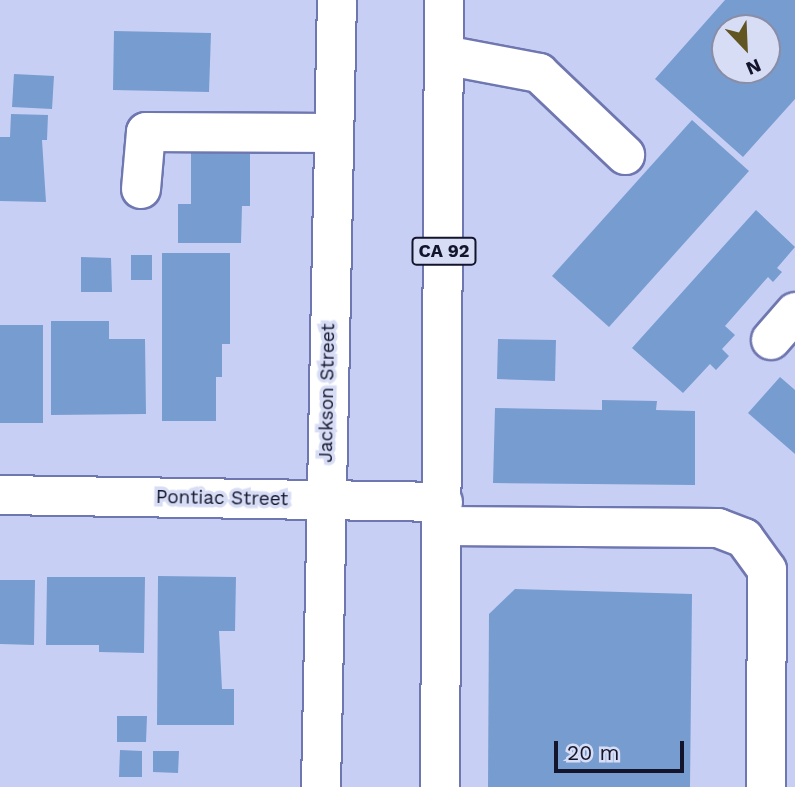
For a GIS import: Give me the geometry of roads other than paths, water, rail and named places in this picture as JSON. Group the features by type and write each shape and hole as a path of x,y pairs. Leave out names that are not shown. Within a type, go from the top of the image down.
{"main road":[{"name":"Jackson Street","path":"321,787 337,0"},
{"name":"CA 92","path":"440,787 444,0"},
{"path":"444,55 539,73 625,156"},
{"path":"141,190 146,132 334,133"},
{"path":"771,340 795,312"},
{"name":"Pontiac Street","path":"0,495 325,499 443,514 718,528 744,538 781,574"},
{"path":"766,787 781,574"}]}
